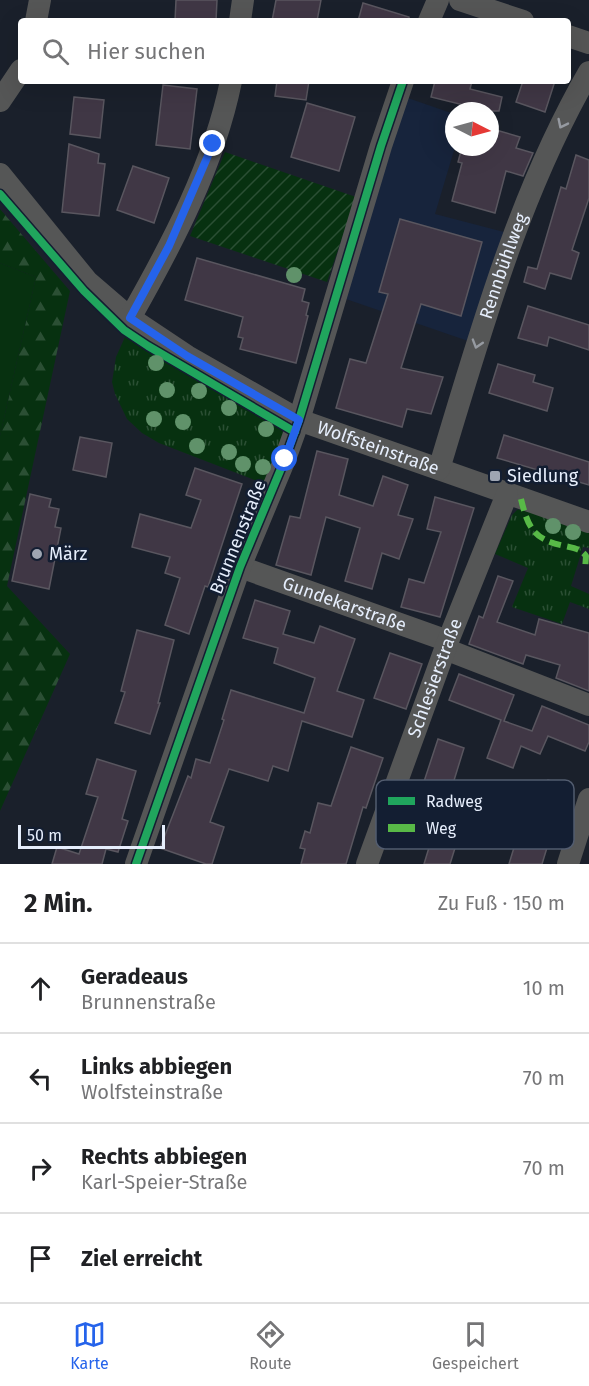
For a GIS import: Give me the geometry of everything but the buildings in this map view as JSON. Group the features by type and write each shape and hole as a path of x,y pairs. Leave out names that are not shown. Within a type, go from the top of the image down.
{"street":[{"path":"37,18 40,0"},
{"path":"240,18 243,0"},
{"path":"430,18 438,0"},
{"path":"460,0 513,18"},
{"path":"571,37 589,43"},
{"name":"Rennbühlweg","path":"439,469 504,260 552,146 589,72"},
{"path":"0,101 18,74"},
{"path":"130,318 169,246 202,173 225,109 230,84"},
{"name":"Brunnenstraße","path":"136,864 240,567 299,420 381,146 402,84"},
{"name":"Wolfsteinstraße","path":"3,183 87,281 130,318 187,356 299,420 589,522"},
{"name":"Schlesierstraße","path":"398,780 447,645 507,494"},
{"name":"Gundekarstraße","path":"240,567 447,645 589,705"},
{"path":"574,845 589,799"},
{"name":"Schlesierstraße","path":"367,864 376,839"},
{"path":"568,864 573,849"}],"shaded area":[{"path":"405,97 445,111 445,156 452,156 435,214 504,232 471,342 343,298"}],"green space":[{"path":"225,152 356,197 327,282 190,236"},
{"path":"0,209 70,291 7,586 70,654 0,811 0,436 36,277 0,263"},
{"path":"0,263 36,277 0,436"},
{"path":"125,337 282,430 283,433 265,484 159,443 142,433 127,419 112,382 116,357"},
{"path":"522,509 589,530 589,548 583,547 571,586 589,594 589,609 570,602 562,624 512,607 528,568 495,554 512,515"}],"marked path":[{"path":"521,499 526,518 534,531 546,540 582,552 586,556 585,570"}],"cycle path":[{"path":"136,864 240,567 299,420 381,146 402,84"},
{"path":"0,194 84,291 124,330 295,432"}],"place":[{"name":"Siedlung","path":"495,476"},
{"name":"März","path":"37,554"}],"route":[{"path":"213,144 169,246 130,318 187,356 299,420 285,459"}]}
